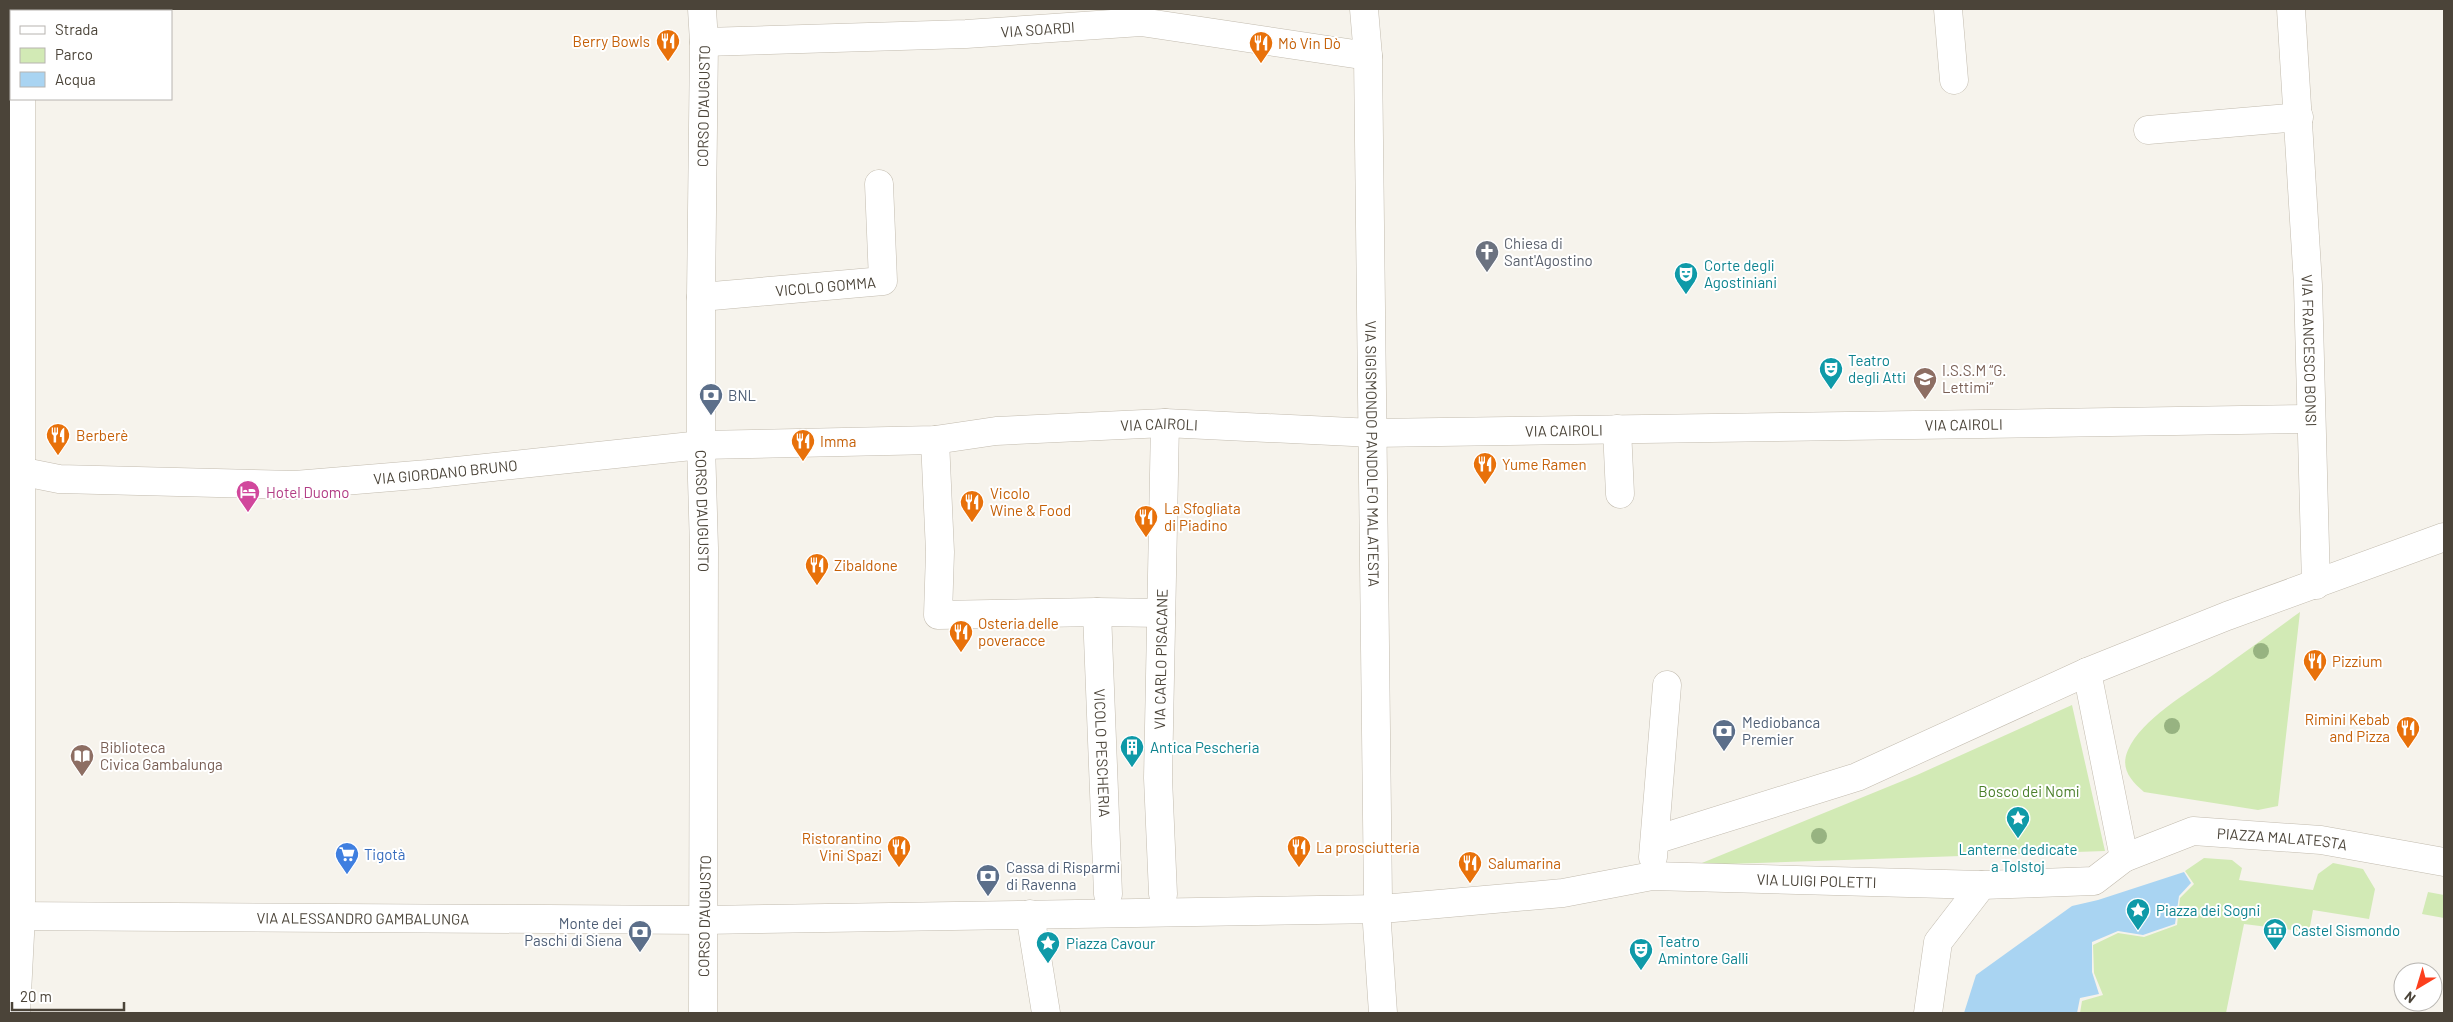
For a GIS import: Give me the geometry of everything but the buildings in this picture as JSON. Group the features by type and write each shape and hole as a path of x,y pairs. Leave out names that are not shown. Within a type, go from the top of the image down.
{"street":[{"name":"CORSO D'AUGUSTO","path":"702,9 704,42 701,298 701,444 704,548 704,920 702,1013"},
{"name":"VIA SIGISMONDO PANDOLFO MALATESTA","path":"1364,9 1368,56 1378,906"},
{"path":"1948,9 1954,80"},
{"name":"VIA FRANCESCO BONSI","path":"2291,9 2308,285 2316,585"},
{"name":"VIA SOARDI","path":"704,42 966,34 1141,16 1368,56"},
{"path":"16,1013 14,471 16,174 21,100"},
{"path":"2148,130 2299,116"},
{"name":"VICOLO GOMMA","path":"701,298 883,281 879,184"},
{"name":"VIA CAIROLI","path":"701,444 935,440 996,431 1165,423 1373,433 2311,419"},
{"name":"VIA CARLO PISACANE","path":"1163,894 1158,778 1165,423"},
{"name":"VIA CAIROLI","path":"1617,429 1620,494"},
{"path":"935,440 940,552 938,615 1096,612 1161,614"},
{"name":"VIA GIORDANO BRUNO","path":"14,471 59,479 295,485 428,474 701,444"},
{"path":"1655,840 1857,777 2087,672 2227,616 2444,537"},
{"name":"VICOLO PESCHERIA","path":"1096,612 1108,894"},
{"path":"2087,672 2124,858"},
{"path":"1652,876 1667,685"},
{"name":"PIAZZA MALATESTA","path":"1982,885 2094,881 2124,858 2193,831 2321,840 2442,861"},
{"name":"VIA LUIGI POLETTI","path":"1378,906 1563,893 1652,876 1982,885"},
{"path":"1928,1013 1938,942 1982,885"},
{"path":"704,920 1378,906 1384,1013"},
{"path":"1030,914 1046,1013"},
{"name":"VIA ALESSANDRO GAMBALUNGA","path":"15,915 704,920"}],"green space":[{"path":"2300,612 2278,806 2258,810 2144,792 2134,783 2126,768 2126,756 2135,739 2154,717"},
{"name":"Bosco dei Nomi","path":"2072,705 2105,851 1697,865 1917,775"},
{"path":"2204,858 2232,860 2242,868 2239,880 2313,890 2318,874 2333,863 2363,869 2375,889 2369,919 2313,910 2309,932 2244,924 2226,1013 2080,1013 2082,1001 2103,995 2094,973 2093,945 2118,933 2144,937 2177,925 2180,898 2194,884 2185,871"},
{"path":"2428,892 2444,895 2444,918 2422,914"}],"water":[{"path":"2184,872 2191,883 2179,896 2175,924 2143,935 2118,931 2092,942 2092,972 2099,994 2080,998 2077,1013 1964,1013 1976,975 2072,906 2098,900"}],"place":[{"name":"Berry Bowls","path":"668,62"},
{"name":"Mò Vin Dò","path":"1261,64"},
{"name":"Chiesa di Sant'Agostino","path":"1487,273"},
{"name":"Corte degli Agostiniani","path":"1686,295"},
{"name":"Teatro degli Atti","path":"1831,390"},
{"name":"I.S.S.M “G. Lettimi”","path":"1925,400"},
{"name":"BNL","path":"711,416"},
{"name":"Berberè","path":"58,456"},
{"name":"Imma","path":"803,462"},
{"name":"Yume Ramen","path":"1485,485"},
{"name":"Hotel Duomo","path":"248,513"},
{"name":"Vicolo Wine & Food","path":"972,523"},
{"name":"La Sfogliata di Piadino","path":"1146,538"},
{"name":"Zibaldone","path":"817,586"},
{"name":"Osteria delle poveracce","path":"961,653"},
{"name":"Pizzium","path":"2315,682"},
{"name":"Rimini Kebab and Pizza","path":"2408,749"},
{"name":"Mediobanca Premier","path":"1724,752"},
{"name":"Antica Pescheria","path":"1132,768"},
{"name":"Biblioteca Civica Gambalunga","path":"82,777"},
{"name":"Lanterne dedicate a Tolstoj","path":"2018,839"},
{"name":"Ristorantino Vini Spazi","path":"899,868"},
{"name":"La prosciutteria","path":"1299,868"},
{"name":"Tigotà","path":"347,875"},
{"name":"Salumarina","path":"1470,884"},
{"name":"Cassa di Risparmi di Ravenna","path":"988,897"},
{"name":"Piazza dei Sogni","path":"2138,931"},
{"name":"Castel Sismondo","path":"2275,951"},
{"name":"Monte dei Paschi di Siena","path":"640,953"},
{"name":"Piazza Cavour","path":"1048,964"},
{"name":"Teatro Amintore Galli","path":"1641,971"}]}
